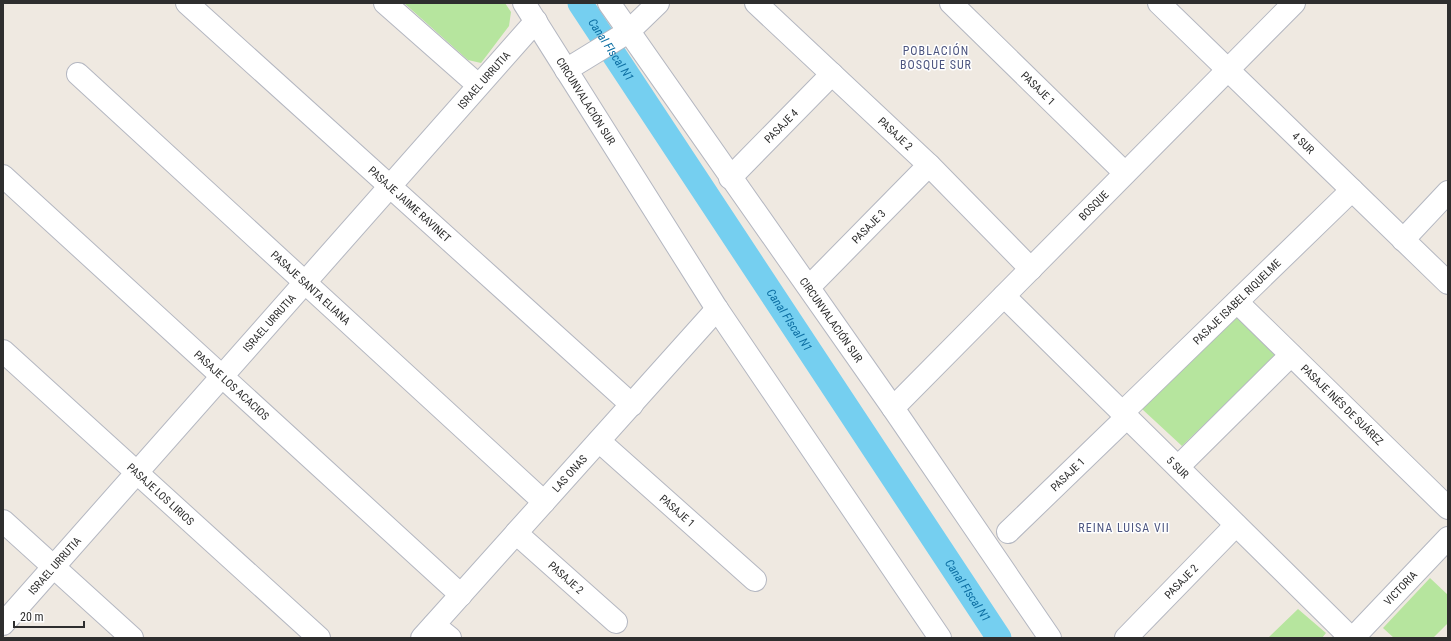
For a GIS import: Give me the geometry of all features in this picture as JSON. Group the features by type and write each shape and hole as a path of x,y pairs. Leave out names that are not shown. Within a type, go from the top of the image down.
{"street":[{"name":"PASAJE JAIME RAVINET","path":"187,3 632,405"},
{"path":"385,3 478,85"},
{"name":"CIRCUNVALACIÓN SUR","path":"609,3 622,36 730,178 809,287 1050,638"},
{"path":"571,67 622,36 658,3"},
{"name":"PASAJE 2","path":"756,3 929,165 1031,269"},
{"name":"PASAJE 1","path":"951,3 1126,173"},
{"name":"4 SUR","path":"1159,3 1448,284"},
{"name":"BOSQUE","path":"893,408 1294,3"},
{"name":"ISRAEL URRUTIA","path":"3,624 478,85 530,12"},
{"name":"CIRCUNVALACIÓN SUR","path":"530,12 571,67 717,309 940,638"},
{"name":"PASAJE SANTA ELIANA","path":"78,74 544,502"},
{"name":"PASAJE 4","path":"730,178 832,74"},
{"name":"PASAJE 3","path":"809,287 929,165"},
{"name":"PASAJE LOS ACACIOS","path":"3,176 460,595"},
{"name":"PASAJE ISABEL RIQUELME","path":"1124,415 1352,190"},
{"path":"1403,240 1448,192"},
{"name":"5 SUR","path":"1004,296 1236,525 1358,636"},
{"name":"PASAJE INÉS DE SUÁREZ","path":"1237,302 1448,508"},
{"name":"LAS ONAS","path":"435,634 460,595 717,309"},
{"name":"PASAJE LOS LIRIOS","path":"3,351 319,638"},
{"path":"1178,467 1291,355"},
{"name":"PASAJE 1","path":"1008,532 1124,415"},
{"name":"PASAJE 1","path":"599,441 755,580"},
{"path":"3,521 132,638"},
{"name":"PASAJE 2","path":"1126,638 1236,525"},
{"name":"PASAJE 2","path":"516,534 616,622"},
{"name":"VICTORIA","path":"1358,636 1448,538"}],"green space":[{"path":"404,3 505,3 511,12 509,26 481,63 468,60"},
{"path":"1237,315 1276,355 1182,446 1142,409"},
{"path":"1430,578 1448,595 1448,623 1433,638 1394,638 1383,628"},
{"path":"1298,609 1326,633 1322,638 1269,637"}],"waterway":[{"name":"Canal FIscal N1","path":"580,3 999,638"}],"district":[{"name":"POBLACIÓN BOSQUE SUR","path":"936,58"},
{"name":"REINA LUISA VII","path":"1124,528"}]}
